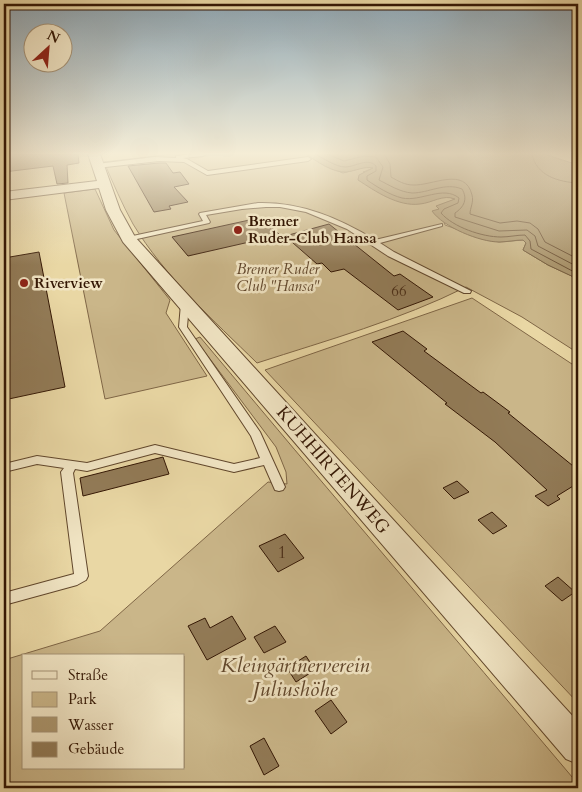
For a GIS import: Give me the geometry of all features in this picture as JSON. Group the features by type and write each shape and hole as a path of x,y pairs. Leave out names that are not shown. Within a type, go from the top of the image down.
{"street":[{"path":"4,196 21,191"},
{"name":"KUHHIRTENWEG","path":"106,191 113,210 128,239 578,747"}],"lane":[{"path":"128,239 207,222 202,214 264,204 284,205 312,212 350,229 391,254 467,291"},
{"path":"374,242 440,225"},
{"path":"185,304 183,327 256,435 279,487"},
{"path":"4,468 37,460 87,467 155,450 234,468 267,460"},
{"path":"4,599 77,579 81,576 67,472 72,464"}],"green space":[{"path":"96,191 114,230 170,300 166,313 207,376 105,399 64,193"},
{"name":"Bremer Ruder Club \"Hansa\"","path":"117,191 428,191 455,199 437,207 440,209 445,225 481,238 499,242 523,240 526,243 523,250 548,265 578,279 578,353 522,317 466,287 415,310 337,338 257,363 175,280 133,224"},
{"path":"472,298 578,368 578,703 265,370"},
{"name":"Kleingärtnerverein Juliushöhe","path":"200,337 578,784 578,788 4,788 4,660 22,655 22,770 185,770 185,654 24,654 100,631 268,482 287,484 286,472 276,447 195,339"}],"water":[{"path":"376,191 578,191 578,279 548,265 523,250 526,243 523,240 491,241 472,236 444,223 432,211 439,209 436,206 455,199 446,198 412,204 395,201"}],"building":[{"path":"142,191 178,191 188,202 169,206 171,209 154,212"},
{"name":"Bremer Ruder-Club Hansa","path":"254,219 261,225 268,224 280,235 188,256 172,237"},
{"path":"329,224 394,276 400,274 433,297 398,310 344,269 331,272 322,263 317,264 285,236"},
{"path":"39,252 65,387 4,400 4,258"},
{"path":"403,331 427,349 424,351 510,412 508,413 578,470 578,483 557,496 560,499 548,506 535,496 547,490 495,442 445,404 447,403 372,342"},
{"path":"163,457 169,474 83,496 80,478"},
{"path":"457,481 469,492 454,499 443,488"},
{"path":"492,512 507,526 493,534 478,520"},
{"path":"285,534 304,558 278,572 259,546"},
{"path":"558,577 575,592 562,601 545,586"},
{"path":"232,616 246,639 207,660 188,626 205,618 210,628"},
{"path":"275,626 286,642 264,653 254,637"},
{"path":"306,656 315,670 296,682 287,668"},
{"path":"331,700 347,722 331,734 315,711"},
{"path":"264,738 279,766 264,775 250,746"}],"place":[{"name":"Bremer Ruder-Club Hansa","path":"238,230"},
{"name":"Riverview","path":"24,283"}]}
